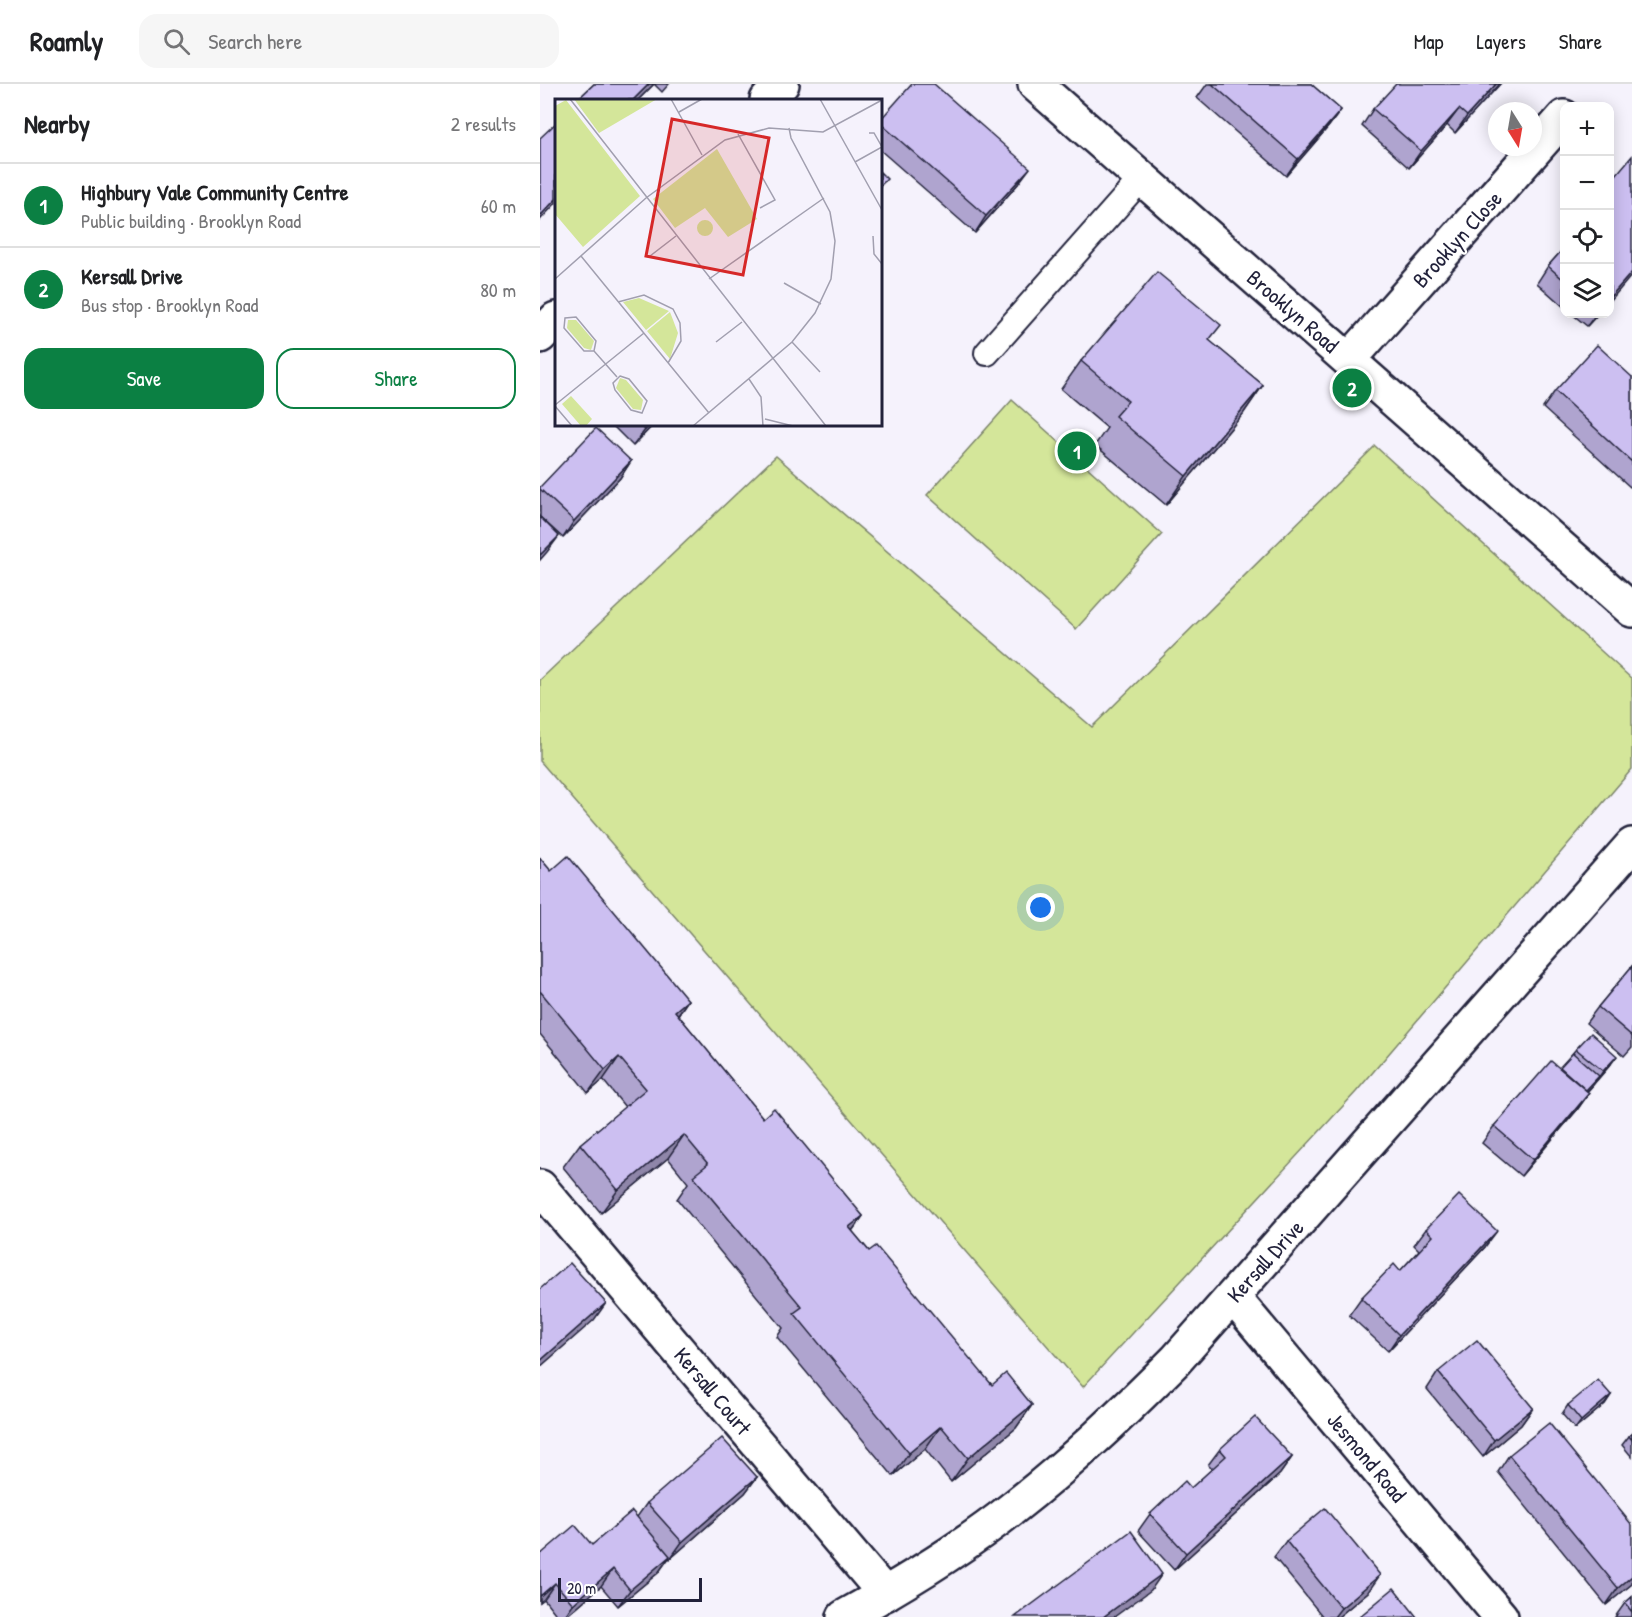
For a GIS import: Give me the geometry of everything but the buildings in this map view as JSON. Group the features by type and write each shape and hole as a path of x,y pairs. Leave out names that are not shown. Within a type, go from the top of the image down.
{"street":[{"path":"768,99 783,84"},
{"name":"Brooklyn Road","path":"1035,84 1632,610"},
{"name":"Brooklyn Close","path":"1349,360 1560,123"},
{"path":"540,336 555,320"},
{"name":"Kersall Drive","path":"844,1617 885,1594 1012,1509 1099,1436 1176,1360 1233,1297 1632,846"},
{"name":"Kersall Court","path":"540,1187 885,1594"},
{"name":"Jesmond Road","path":"1233,1297 1500,1617"}],"lane":[{"path":"987,353 1142,178"}],"green space":[{"path":"1012,400 1162,534 1076,629 927,495"},
{"path":"1375,446 1632,679 1632,769 1356,1092 1083,1387 540,761 540,680 776,456 1092,727"}],"place":[{"name":"Kersall Drive","path":"1352,388"},
{"name":"Highbury Vale Community Centre","path":"1077,451"}]}
